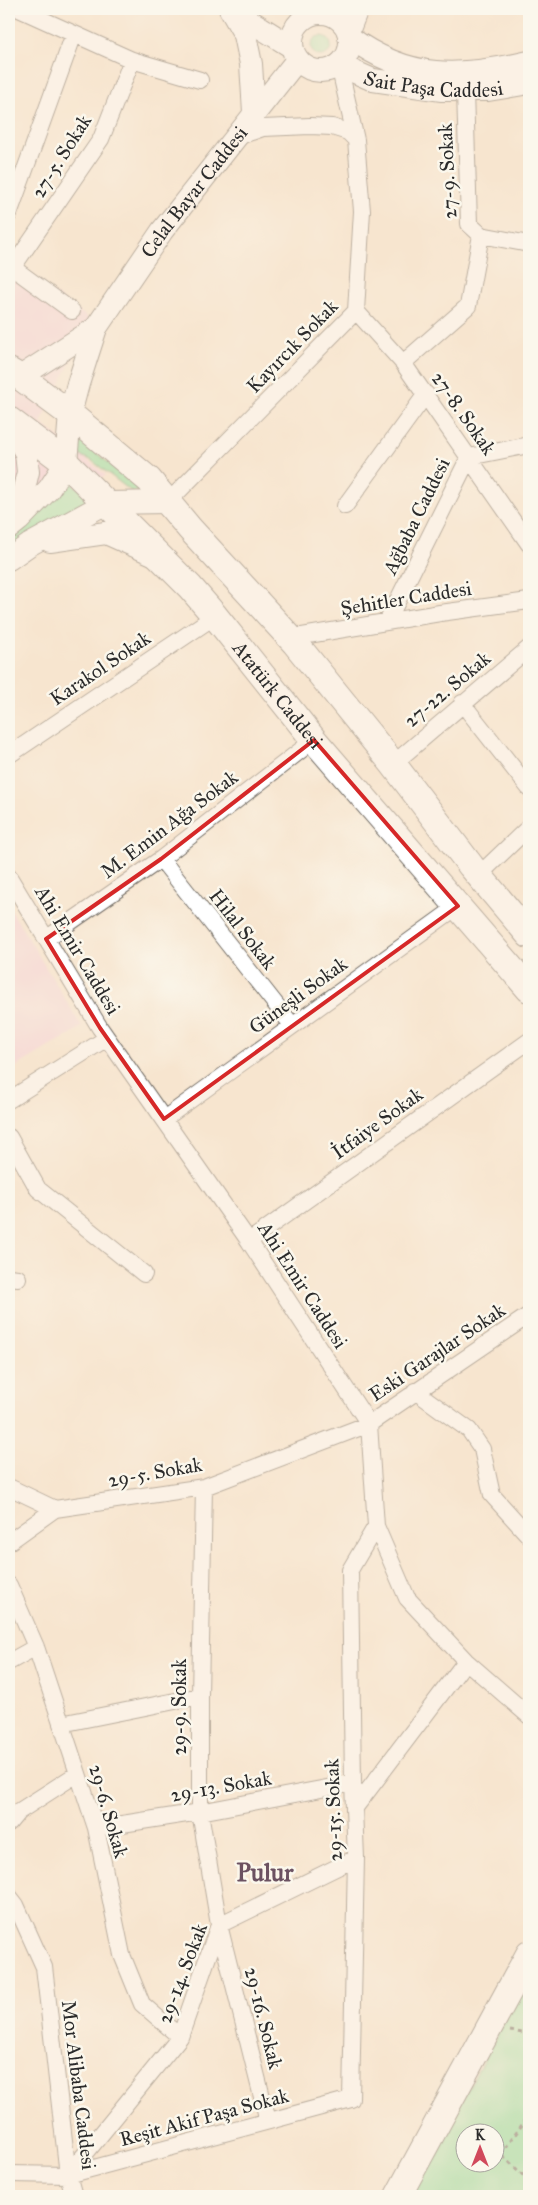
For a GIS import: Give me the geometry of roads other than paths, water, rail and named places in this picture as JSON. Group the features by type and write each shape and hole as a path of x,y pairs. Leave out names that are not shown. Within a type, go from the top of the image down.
{"main road":[{"path":"14,374 70,414 149,480 290,638 393,764 479,875 529,934"},
{"name":"Atatürk Caddesi","path":"9,420 66,463 162,557 215,616 314,740 529,989"},
{"path":"398,2196 529,1954"}],"street":[{"path":"19,9 132,60 200,80"},
{"path":"231,9 294,54 306,68 318,71 331,70 339,65 349,51 349,35 357,9"},
{"path":"231,9 245,35 251,64 254,112"},
{"path":"294,54 292,38 295,28 305,11 330,15 343,23 349,35"},
{"name":"27-5. Sokak","path":"9,214 74,34"},
{"name":"Sait Paşa Caddesi","path":"349,35 385,59 407,67 430,72 479,72 529,62"},
{"name":"Celal Bayar Caddesi","path":"96,328 162,231 254,112 294,54"},
{"name":"27-5. Sokak","path":"11,266 101,139 132,60"},
{"name":"Sait Paşa Caddesi","path":"339,65 373,80 442,90 500,89 529,83"},
{"name":"Kayırcık Sokak","path":"168,502 356,311 362,211 356,140 339,65"},
{"name":"27-9. Sokak","path":"403,363 468,306 481,235 469,224 465,91"},
{"path":"235,137 263,128 310,126 332,127 348,132 356,140"},
{"path":"481,235 529,244"},
{"path":"11,266 72,311"},
{"name":"27-8. Sokak","path":"356,311 403,363 529,544"},
{"path":"14,374 96,328"},
{"path":"13,525 49,489 66,463 70,414 96,328"},
{"path":"345,506 426,394"},
{"path":"9,425 26,453 28,472 13,525"},
{"name":"Ağbaba Caddesi","path":"387,622 469,457 529,445"},
{"path":"9,560 29,545 106,503 168,502"},
{"path":"29,545 82,535 106,534 162,557"},
{"name":"Şehitler Caddesi","path":"290,638 529,601"},
{"name":"Karakol Sokak","path":"9,755 215,616"},
{"name":"27-22. Sokak","path":"393,764 529,648"},
{"path":"462,704 529,788"},
{"name":"M. Emin Ağa Sokak","path":"46,939 161,859 314,740"},
{"path":"479,875 529,827"},
{"name":"Hilal Sokak","path":"161,859 292,1025"},
{"name":"Ahi Emir Caddesi","path":"9,876 107,1038 249,1241 369,1424 376,1526 407,1598 466,1661 529,1716"},
{"name":"Güneşli Sokak","path":"164,1119 458,906"},
{"path":"9,1100 107,1038"},
{"name":"İtfaiye Sokak","path":"249,1241 529,1041"},
{"path":"9,1137 38,1189 144,1274"},
{"name":"Eski Garajlar Sokak","path":"369,1424 529,1315"},
{"path":"415,1391 470,1430 482,1449 492,1495 529,1536"},
{"name":"29-5. Sokak","path":"9,1542 55,1509 204,1487 369,1424"},
{"path":"9,1487 55,1509"},
{"name":"29-9. Sokak","path":"204,1487 200,1812 219,1925"},
{"name":"29-15. Sokak","path":"351,2099 356,1858 350,1570 376,1526"},
{"name":"29-6. Sokak","path":"9,1585 36,1647 96,1828 122,1955 142,2004 180,2037"},
{"path":"9,1662 36,1647"},
{"path":"354,1809 466,1661"},
{"path":"61,1724 200,1696"},
{"path":"9,1823 18,1812 77,1774"},
{"name":"29-13. Sokak","path":"96,1828 200,1812 353,1783"},
{"name":"29-14. Sokak","path":"68,2175 180,2037 219,1925 356,1858"},
{"name":"Mor Alibaba Caddesi","path":"9,1896 16,1904 44,1967 68,2175 74,2196"},
{"name":"29-16. Sokak","path":"219,1925 268,2121"},
{"name":"Reşit Akif Paşa Sokak","path":"9,2174 68,2175 351,2099"}],"district":[{"name":"Pulur","path":"265,1872"}]}
